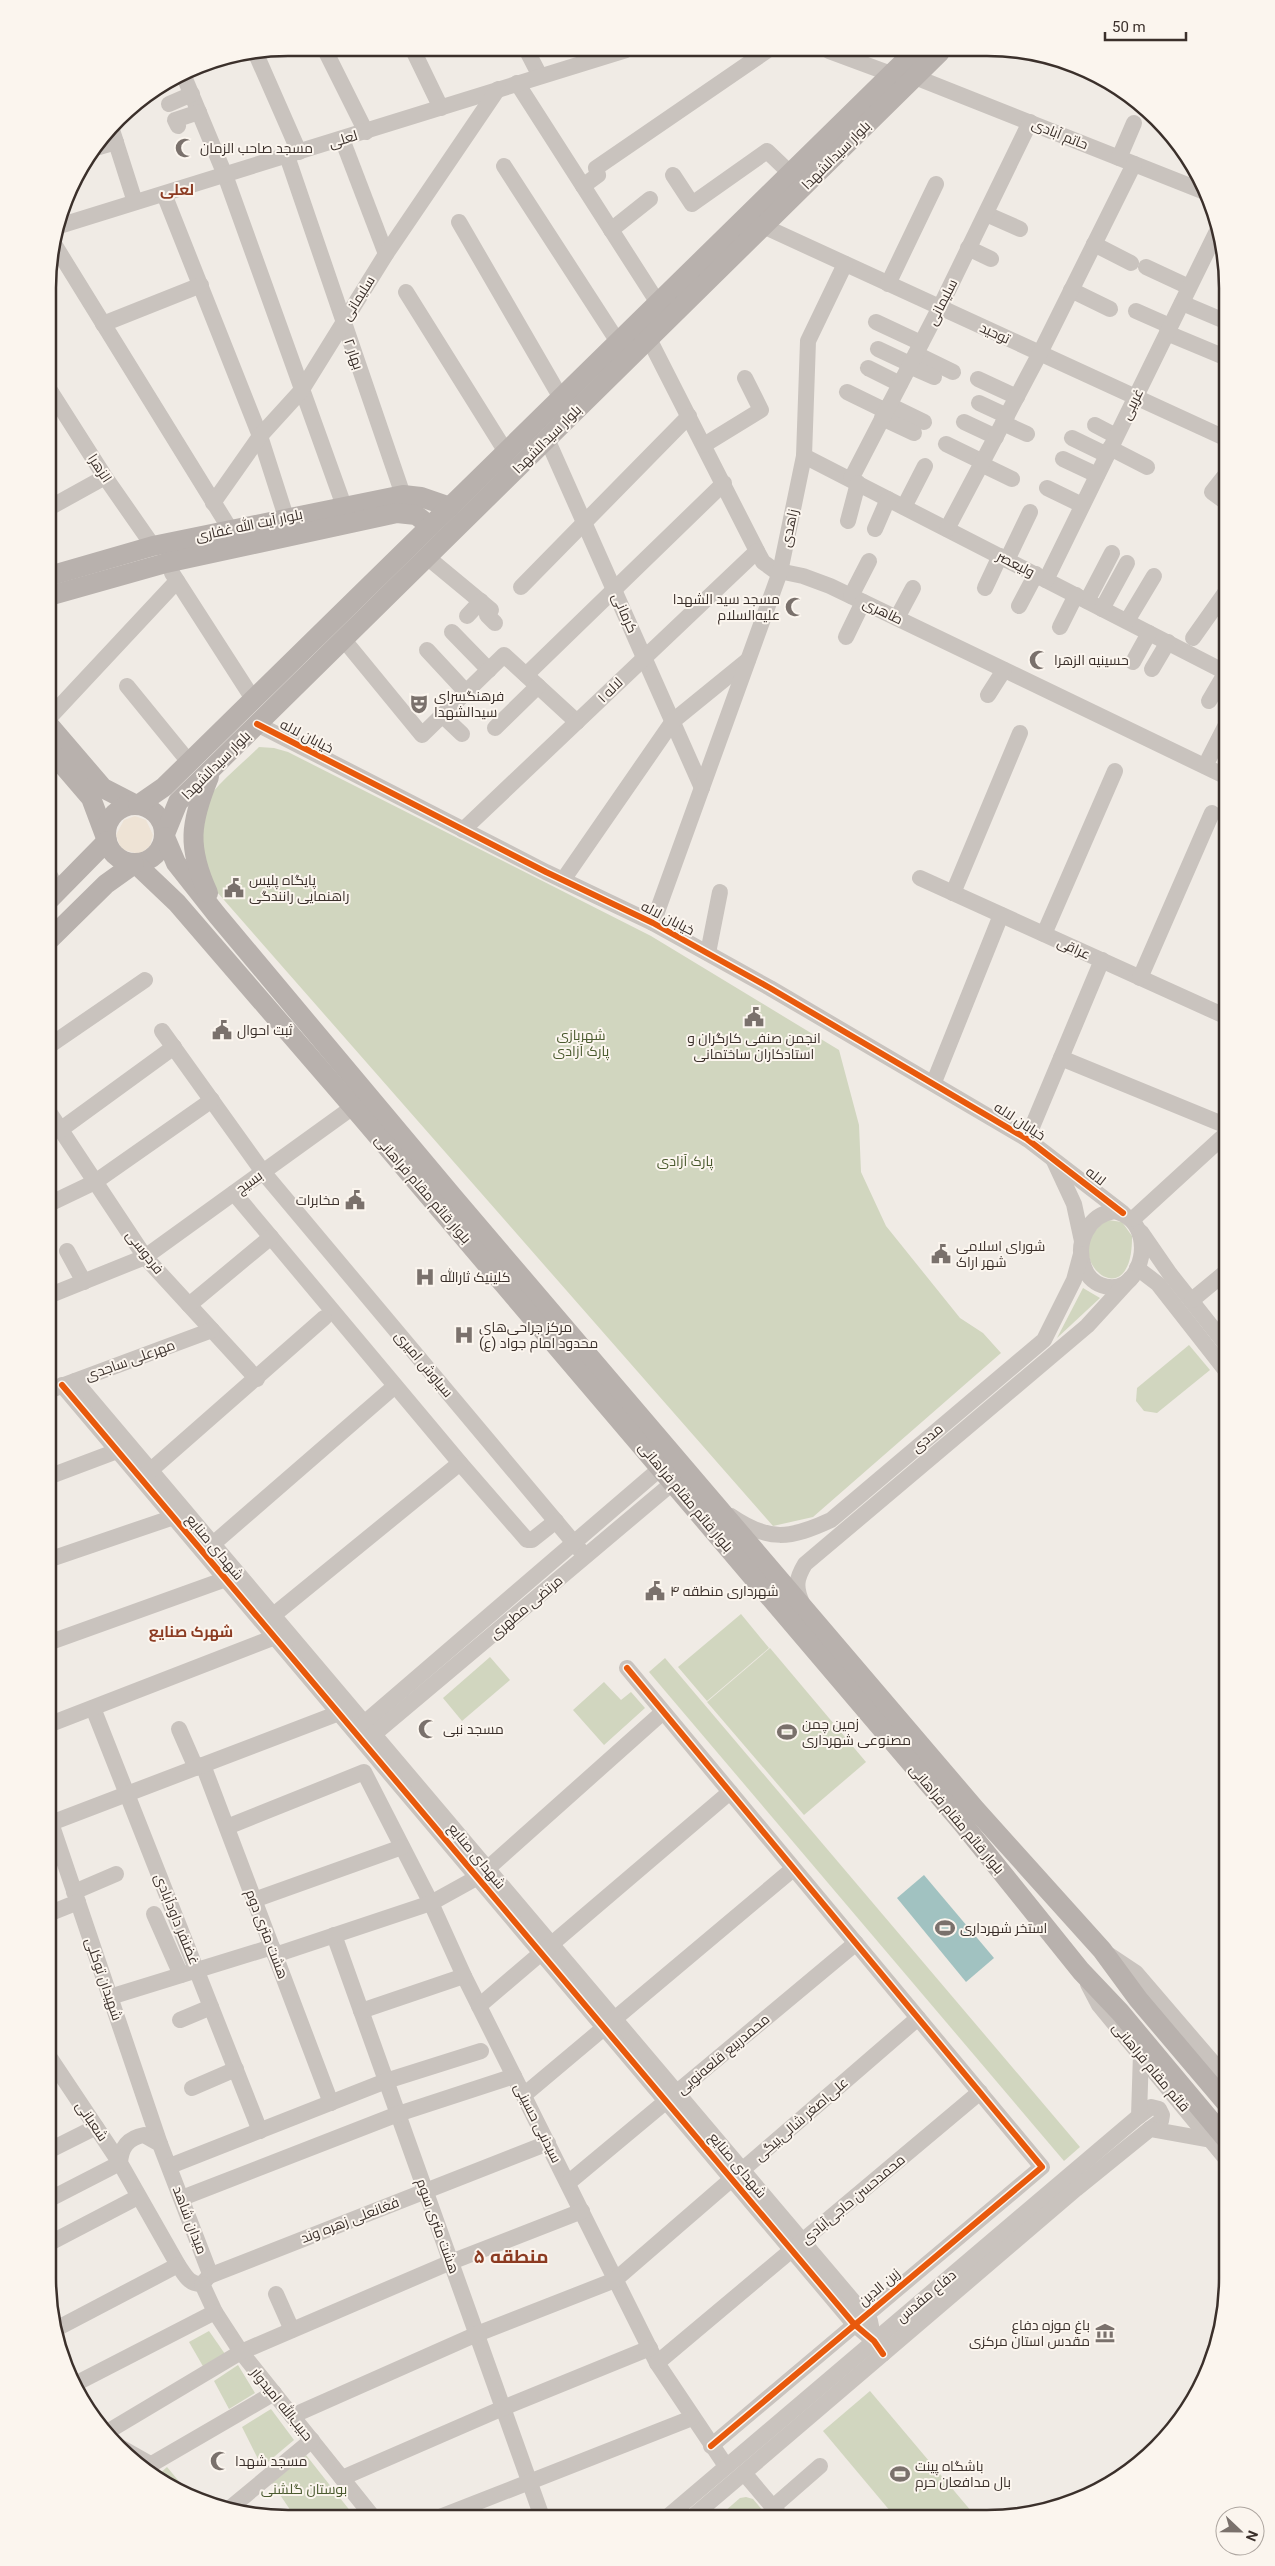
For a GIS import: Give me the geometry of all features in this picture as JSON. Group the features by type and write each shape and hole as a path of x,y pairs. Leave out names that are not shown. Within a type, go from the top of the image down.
{"main road":[{"name":"بلوار سیدالشهدا","path":"137,805 164,786 189,762 910,56"},
{"name":"بلوار سیدالشهدا","path":"165,835 178,802 936,56"},
{"path":"506,452 517,469"},
{"name":"بلوار آیت الله غفاری","path":"56,594 346,514 403,495 421,497 450,507"},
{"name":"بلوار آیت الله غفاری","path":"56,574 153,546 286,517 406,512 416,515 430,526"},
{"path":"56,733 103,788 137,805 154,811 163,825 165,835 155,856 135,864 106,884 56,933"},
{"path":"56,757 91,798 110,848 120,859 135,864"},
{"path":"212,769 197,806 192,833 194,856 217,915"},
{"path":"164,786 178,802"},
{"path":"56,885 86,864 107,839 109,822 120,809 137,805"},
{"name":"بلوار قائم مقام فراهانی","path":"165,835 176,863 217,915 674,1469 1081,1971 1120,2012 1219,2140"},
{"path":"86,864 106,884"},
{"name":"بلوار قائم مقام فراهانی","path":"135,864 177,903 353,1107 674,1469 720,1509 976,1810 1102,1950 1138,1999 1219,2095"}],"street":[{"path":"328,56 366,132"},
{"path":"416,56 440,108"},
{"path":"530,56 540,76"},
{"name":"لعلی","path":"66,224 366,132 597,56"},
{"path":"583,186 598,175 596,168 759,56"},
{"path":"842,56 891,74"},
{"name":"بهار ۲","path":"258,58 293,154 343,321 403,495"},
{"name":"حاتم آبادی","path":"915,76 1196,188"},
{"path":"186,80 225,175 346,514"},
{"path":"517,83 658,303"},
{"name":"سلیمانی","path":"213,503 260,436 301,391 386,254 498,89"},
{"path":"169,104 192,94"},
{"path":"178,126 175,120 199,112"},
{"name":"سلیمانی","path":"848,521 854,481 886,411 940,308 1030,122"},
{"path":"947,529 1040,354 1094,244 1126,161 1134,122"},
{"path":"114,136 135,202"},
{"path":"342,139 386,254"},
{"path":"673,175 692,204 767,150 790,174"},
{"path":"504,166 618,342"},
{"path":"888,284 936,184"},
{"path":"164,194 260,436 286,517"},
{"path":"611,230 650,200"},
{"path":"986,214 1020,229"},
{"path":"459,222 561,398"},
{"name":"توحید","path":"763,226 1219,435"},
{"name":"غریبی","path":"1019,606 1041,577 1082,505 1213,239"},
{"path":"1094,244 1189,287"},
{"path":"968,248 991,259"},
{"path":"59,252 230,529"},
{"name":"زاهدی","path":"653,923 780,572 804,456 808,341 845,264"},
{"path":"103,324 200,285"},
{"path":"1071,290 1110,309"},
{"path":"406,292 506,452"},
{"path":"1182,303 1219,318"},
{"path":"1136,311 1219,354"},
{"path":"876,322 934,377"},
{"name":"طاهری","path":"648,339 724,483 757,551 768,566 780,572 816,580 1219,773"},
{"path":"878,349 914,357 953,372"},
{"path":"868,368 900,384"},
{"path":"704,445 761,410 745,378"},
{"path":"978,379 1017,397"},
{"path":"847,392 919,428"},
{"name":"الزهرا","path":"56,402 153,546"},
{"path":"979,403 1002,425"},
{"path":"521,587 689,416"},
{"path":"964,422 1002,425 1027,434"},
{"path":"1095,425 1111,446"},
{"path":"1072,438 1111,446 1147,467"},
{"name":"کرمانی","path":"547,439 702,788"},
{"path":"946,444 1012,479"},
{"name":"ولیعصر","path":"804,456 1219,669"},
{"path":"1063,459 1097,475"},
{"path":"904,507 925,466"},
{"path":"56,504 105,477"},
{"path":"496,728 532,680 615,590 724,483"},
{"path":"1219,483 1212,492 1219,497"},
{"path":"1047,488 1082,505"},
{"path":"876,530 888,499"},
{"path":"985,588 1030,512"},
{"name":"لاله ۱","path":"464,830 757,551"},
{"path":"1060,627 1112,553"},
{"path":"427,557 491,610 488,615 495,623"},
{"path":"846,637 869,561"},
{"path":"166,563 253,699"},
{"path":"1102,609 1127,563"},
{"path":"1127,621 1154,576"},
{"path":"56,711 177,581"},
{"path":"897,618 913,588"},
{"path":"467,616 481,601"},
{"path":"1193,638 1219,601"},
{"path":"452,632 489,670"},
{"path":"1133,662 1149,633"},
{"path":"344,640 422,735 504,655 577,722"},
{"path":"1152,669 1168,642"},
{"path":"427,650 466,692"},
{"path":"563,880 673,721 749,659"},
{"path":"988,695 1004,670"},
{"path":"1209,701 1219,685"},
{"path":"127,686 189,762"},
{"path":"442,715 462,734"},
{"name":"خیابان لاله","path":"258,724 563,880 653,923 708,953 934,1082 1027,1139 1054,1159"},
{"path":"953,893 1020,733"},
{"path":"1205,766 1219,739"},
{"path":"1044,934 1115,771"},
{"path":"1140,978 1212,813"},
{"name":"عراقی","path":"920,878 1219,1013"},
{"path":"708,953 720,892"},
{"path":"934,1082 1001,915"},
{"path":"1027,1139 1102,960"},
{"path":"56,1041 145,980"},
{"name":"سیاوش امیری","path":"162,1031 263,1172 585,1556"},
{"path":"60,1130 174,1047"},
{"path":"1061,1058 1219,1123"},
{"path":"56,1201 95,1182 212,1100"},
{"name":"بسیج","path":"56,1293 145,1257 353,1107"},
{"name":"فردوسی","path":"56,1123 145,1257 257,1379"},
{"path":"1131,1220 1219,1140"},
{"name":"لاله","path":"1054,1159 1131,1220 1219,1335"},
{"name":"لاله","path":"1054,1159 1074,1204 1082,1248"},
{"path":"234,1193 460,1463 527,1540 532,1540 556,1521"},
{"path":"1105,1212 1131,1220 1142,1248 1134,1273 1118,1286 1106,1288 1096,1284 1087,1275 1082,1248 1086,1230 1097,1217 1105,1212"},
{"path":"189,1305 271,1237"},
{"name":"مددی","path":"720,1509 751,1530 776,1535 806,1532 831,1520 1044,1340 1074,1280 1082,1248"},
{"path":"68,1251 84,1282"},
{"path":"1134,1273 1158,1284 1219,1362"},
{"name":"مددی","path":"804,1608 796,1589 798,1577 806,1564 1087,1326 1134,1273"},
{"path":"1192,1300 1219,1278"},
{"path":"146,1475 324,1318"},
{"name":"مهرعلی ساجدی","path":"62,1385 212,1330"},
{"name":"شهدای صنایع","path":"62,1385 88,1406 672,2096 859,2320 878,2347"},
{"path":"208,1548 395,1386"},
{"name":"شهدای صنایع","path":"88,1406 118,1451 146,1475 174,1517 208,1548 226,1579 268,1619 275,1637 339,1713 364,1733 399,1783 483,1873"},
{"path":"56,1473 118,1451"},
{"path":"268,1619 460,1463"},
{"name":"مرتضی مطهری","path":"364,1733 574,1543 674,1469"},
{"name":"مرتضی مطهری","path":"364,1733 585,1556 674,1469"},
{"path":"56,1557 174,1517"},
{"path":"806,1532 806,1537 810,1541 828,1545"},
{"path":"56,1640 226,1579"},
{"path":"56,1722 275,1637"},
{"path":"627,1668 980,2092"},
{"name":"غضنفر داودآبادی","path":"93,1708 260,2131"},
{"path":"110,1997 197,1970 334,1936 431,1903 483,1873 663,1712"},
{"path":"56,1822 339,1713"},
{"name":"هشت متری دوم","path":"179,1729 199,1766 226,1827 330,2103"},
{"name":"سیدنبی حسینی","path":"226,1827 364,1772 431,1903 464,1976 654,2356 692,2418 726,2466"},
{"path":"376,1795 399,1783"},
{"path":"479,2006 730,1792"},
{"name":"شهیدان توکلی","path":"56,1841 160,2144"},
{"path":"254,1900 402,1847"},
{"path":"524,2095 793,1868"},
{"path":"56,1909 116,1874"},
{"path":"154,1914 181,1975"},
{"name":"هشت متری سوم","path":"334,1936 540,2510"},
{"name":"محمدربیع قلعه‌نویی","path":"568,2183 856,1943"},
{"path":"1102,1950 1136,1973 1219,2070"},
{"name":"قائم مقام فراهانی","path":"1081,1971 1099,2005 1219,2140"},
{"path":"361,2011 464,1976"},
{"path":"180,2020 212,2007"},
{"name":"علی‌اصغر شالی‌بیگی","path":"292,2416 477,2334 615,2280 918,2018"},
{"path":"170,2166 386,2081 481,2051"},
{"path":"1139,2116 1141,2053"},
{"name":"شعبانی","path":"56,2068 120,2163"},
{"path":"192,2088 236,2069"},
{"path":"182,2198 398,2114 514,2076"},
{"name":"زین الدین","path":"711,2446 1042,2167 980,2092"},
{"name":"محمدحسن حاجی‌آبادی","path":"342,2478 503,2408 654,2356 797,2245 980,2092"},
{"path":"1139,2116 1151,2107 1159,2109 1162,2115 1161,2121 1150,2129"},
{"name":"دفاع مقدس","path":"700,2510 744,2473 878,2347 1139,2116"},
{"path":"56,2147 96,2127"},
{"path":"1150,2129 1219,2140"},
{"name":"دفاع مقدس","path":"675,2510 726,2466 1150,2129"},
{"path":"56,2196 120,2163 121,2152 133,2137 144,2135 160,2144"},
{"name":"فغانعلی زهره وند","path":"205,2280 548,2143"},
{"name":"میدان شاهد","path":"120,2163 138,2197 188,2280 192,2283 205,2280 182,2198 160,2144"},
{"path":"56,2240 138,2197"},
{"path":"112,2428 241,2352 451,2262 582,2211"},
{"path":"62,2326 178,2265"},
{"name":"حبیب‌الله امیدوار","path":"205,2280 215,2312 241,2352 367,2510"},
{"path":"276,2294 292,2330"},
{"path":"81,2381 215,2312"},
{"path":"151,2464 274,2393"},
{"path":"458,2510 692,2418"},
{"path":"236,2503 312,2440"},
{"path":"779,2510 820,2466"},
{"path":"744,2473 775,2510"}],"green space":[{"name":"پارک آزادی","path":"259,747 274,748 288,752 651,936 839,1050 859,1125 861,1172 886,1226 960,1318 983,1333 1001,1353 813,1517 773,1526 217,892 207,869 201,842 200,829 205,804 212,793 229,775"},
{"path":"1108,1220 1122,1222 1132,1236 1129,1262 1121,1275 1110,1278 1099,1273 1091,1263 1088,1249 1093,1234"},
{"path":"1083,1288 1100,1298 1057,1338"},
{"path":"1189,1345 1210,1370 1157,1413 1144,1411 1136,1401 1137,1388"},
{"path":"741,1614 769,1648 707,1701 678,1667"},
{"name":"زمین چمن مصنوعی شهرداری","path":"770,1648 866,1762 804,1815 707,1702"},
{"path":"490,1657 510,1680 462,1721 443,1698"},
{"path":"665,1658 1080,2147 1064,2161 649,1672"},
{"path":"604,1682 621,1700 631,1692 645,1708 604,1745 573,1710"},
{"path":"209,2331 225,2354 204,2368 189,2342"},
{"path":"238,2365 255,2393 229,2409 214,2381"},
{"name":"باشگاه پینت بال مدافعان حرم","path":"870,2391 970,2510 889,2510 823,2431"},
{"path":"271,2409 294,2440 262,2467 242,2427"},
{"name":"بوستان گلشنی","path":"306,2455 349,2510 290,2510 272,2483"},
{"path":"167,2467 181,2483 172,2479 161,2472"},
{"path":"740,2498 753,2499 762,2510 726,2510"}],"shaded area":[{"path":"135,816 146,820 153,835 150,846 141,853 124,850 120,846 116,835 124,820"}],"water":[{"name":"استخر شهرداری","path":"924,1875 994,1958 966,1982 897,1898"}],"cycle path":[{"path":"257,724 546,872 653,923 770,988 1027,1139 1123,1213"},
{"path":"62,1385 854,2324 874,2341 883,2354"},
{"path":"627,1668 1042,2167 711,2446"}],"place":[{"name":"مسجد صاحب الزمان","path":"185,148"},
{"name":"مسجد سید الشهدا علیه‌السلام","path":"795,607"},
{"name":"حسینیه الزهرا","path":"1039,660"},
{"name":"فرهنگسرای سیدالشهدا","path":"419,704"},
{"name":"پایگاه پلیس راهنمایی رانندگی","path":"234,888"},
{"name":"انجمن صنفی کارگران و استادکاران ساختمانی","path":"754,1017"},
{"name":"ثبت احوال","path":"222,1030"},
{"name":"مخابرات","path":"355,1200"},
{"name":"شورای اسلامی شهر اراک","path":"941,1254"},
{"name":"کلینیک ثارالله","path":"425,1277"},
{"name":"مرکز جراحی‌های محدود امام جواد (ع)","path":"464,1335"},
{"name":"شهرداری منطقه ۴","path":"655,1591"},
{"name":"مسجد نبی","path":"428,1729"},
{"name":"زمین چمن مصنوعی شهرداری","path":"787,1732"},
{"name":"استخر شهرداری","path":"945,1928"},
{"name":"باغ موزه دفاع مقدس استان مرکزی","path":"1105,2333"},
{"name":"مسجد شهدا","path":"220,2461"},
{"name":"باشگاه پینت بال مدافعان حرم","path":"900,2474"}],"district":[{"name":"لعلی","path":"177,190"},
{"name":"شهرک صنایع","path":"191,1632"},
{"name":"منطقه ۵","path":"511,2256"}],"park label":[{"name":"شهربازی پارک آزادی","path":"581,1044"}]}
